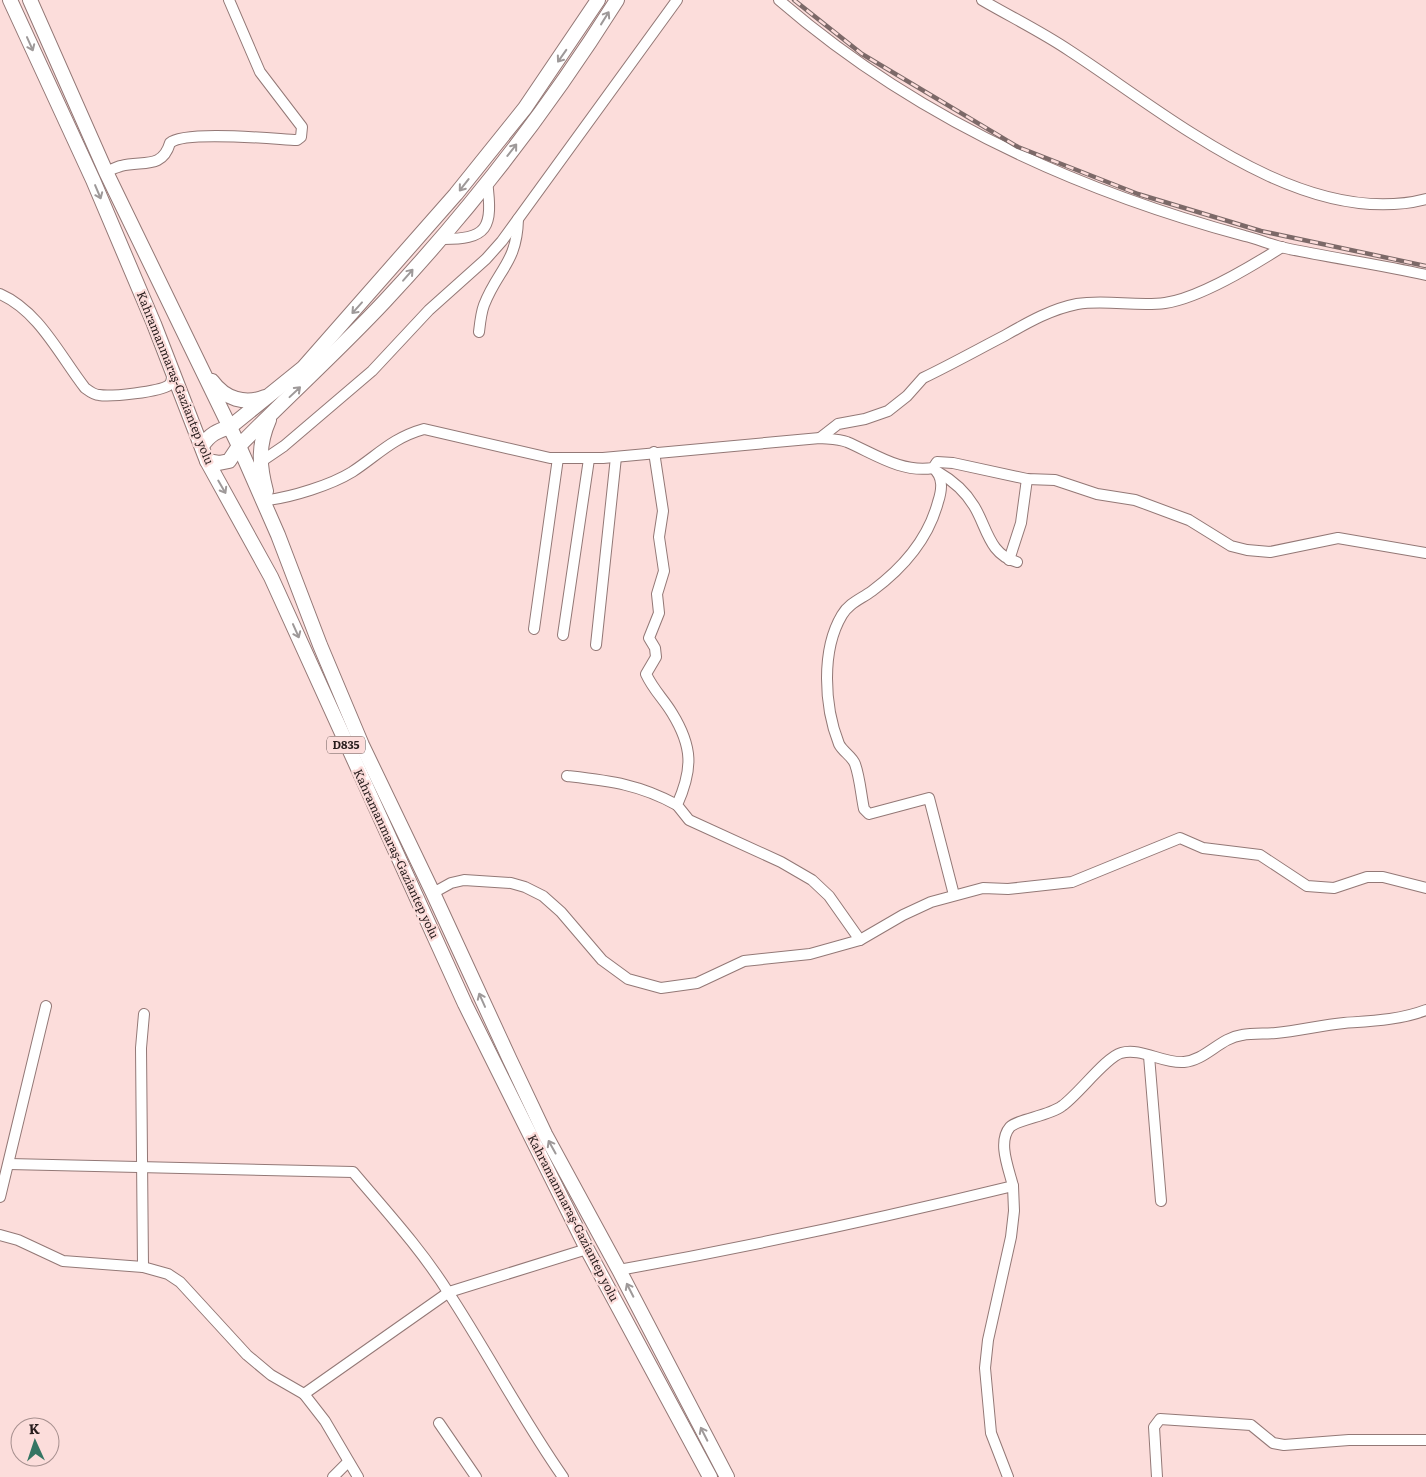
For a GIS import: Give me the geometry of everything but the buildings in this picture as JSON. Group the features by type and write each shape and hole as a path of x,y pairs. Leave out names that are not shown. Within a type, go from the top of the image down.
{"highway":[{"name":"Kahramanmaraş-Gaziantep yolu","path":"10,0 93,180 186,404 207,461 271,577 465,1004 587,1249 710,1477"},
{"name":"Kahramanmaraş-Gaziantep yolu","path":"30,0 106,172 205,372 239,446 278,535 320,645 362,745 545,1134 619,1270 727,1477"},
{"path":"202,446 215,431 230,427 303,368 456,194 524,108 598,0"},
{"path":"207,461 219,463 229,461 239,446 338,349 439,239 537,118 586,48 616,0"},
{"path":"205,372 215,386 226,395 240,401 255,401 271,395"},
{"path":"272,414 263,432 260,462 278,535"}],"street":[{"path":"106,172 120,166 160,160 167,154 170,143 180,138 231,137 297,140 302,137 302,127 260,72 229,0"},
{"path":"260,462 284,446 372,371 429,310 486,259 518,219 677,0"},
{"path":"779,0 807,24 896,88 987,139 1044,167 1115,196 1282,247 1426,275"},
{"path":"982,0 1068,50 1213,146 1266,175 1345,201 1363,204 1406,204 1426,199"},
{"path":"439,239 464,240 482,231 489,220 490,202 487,181"},
{"path":"479,332 483,307 492,288 510,260 517,241 518,219"},
{"path":"820,438 838,424 865,419 888,411 907,396 923,378 1052,311 1078,304 1107,302 1143,305 1168,303 1199,292 1248,268 1282,247"},
{"path":"0,294 14,300 37,322 85,388 96,395 112,396 161,389 172,380 172,370"},
{"path":"161,389 178,396 186,404"},
{"path":"268,500 332,481 352,472 376,452 407,434 424,429 495,447 550,458 589,459 820,438 845,441 877,458 919,470 935,470 953,480 974,506 993,546 1013,561 1021,523 1027,478"},
{"path":"654,452 664,511 659,537 664,571 657,594 659,613 649,638 655,648 656,657 646,674 653,691 672,712 685,740 690,763 687,779 677,805"},
{"path":"596,645 616,457"},
{"path":"534,629 558,458"},
{"path":"563,634 589,459"},
{"path":"954,895 929,798 869,814 864,809 856,766 852,758 840,746 830,711 828,679 831,641 843,613 854,601 870,592 903,565 915,552 933,522 942,489 935,470 937,462 953,463 1027,478 1055,480 1096,494 1135,500 1164,509 1189,520 1231,546 1246,550 1270,552 1338,538 1426,554"},
{"path":"567,776 615,781 653,792 677,805 690,820 781,862 812,880 829,896 860,940"},
{"path":"433,893 451,883 464,880 511,882 525,887 543,896 561,912 602,960 628,979 661,988 697,983 744,961 810,954 860,940 903,915 954,895 983,888 1008,889 1072,882 1180,838 1203,848 1260,856 1307,886 1334,888 1367,877 1383,877 1426,888"},
{"path":"0,1197 46,1006"},
{"path":"1008,1477 991,1433 985,1368 988,1340 1011,1237 1014,1211 1013,1186 1003,1144 1010,1128 1018,1123 1048,1115 1062,1107 1084,1088 1115,1056 1131,1052 1171,1062 1185,1062 1198,1058 1223,1042 1240,1035 1277,1033 1337,1024 1403,1018 1426,1010"},
{"path":"143,1267 141,1048 144,1014"},
{"path":"1149,1056 1161,1201"},
{"path":"9,1164 143,1165 353,1172 419,1250 449,1292 525,1420 563,1477"},
{"path":"619,1270 732,1247 779,1240 1013,1186"},
{"path":"0,1236 18,1240 63,1261 143,1267 168,1274 180,1282 247,1355 271,1375 304,1394 325,1421 358,1477"},
{"path":"304,1394 449,1292 587,1249"},
{"path":"1157,1477 1154,1427 1160,1419 1251,1425 1273,1443 1284,1445 1349,1440 1426,1440"},
{"path":"439,1423 476,1477"},
{"path":"333,1477 348,1462"}],"railway":[{"path":"794,0 862,54 1018,147 1138,194 1261,231 1426,266"}]}
